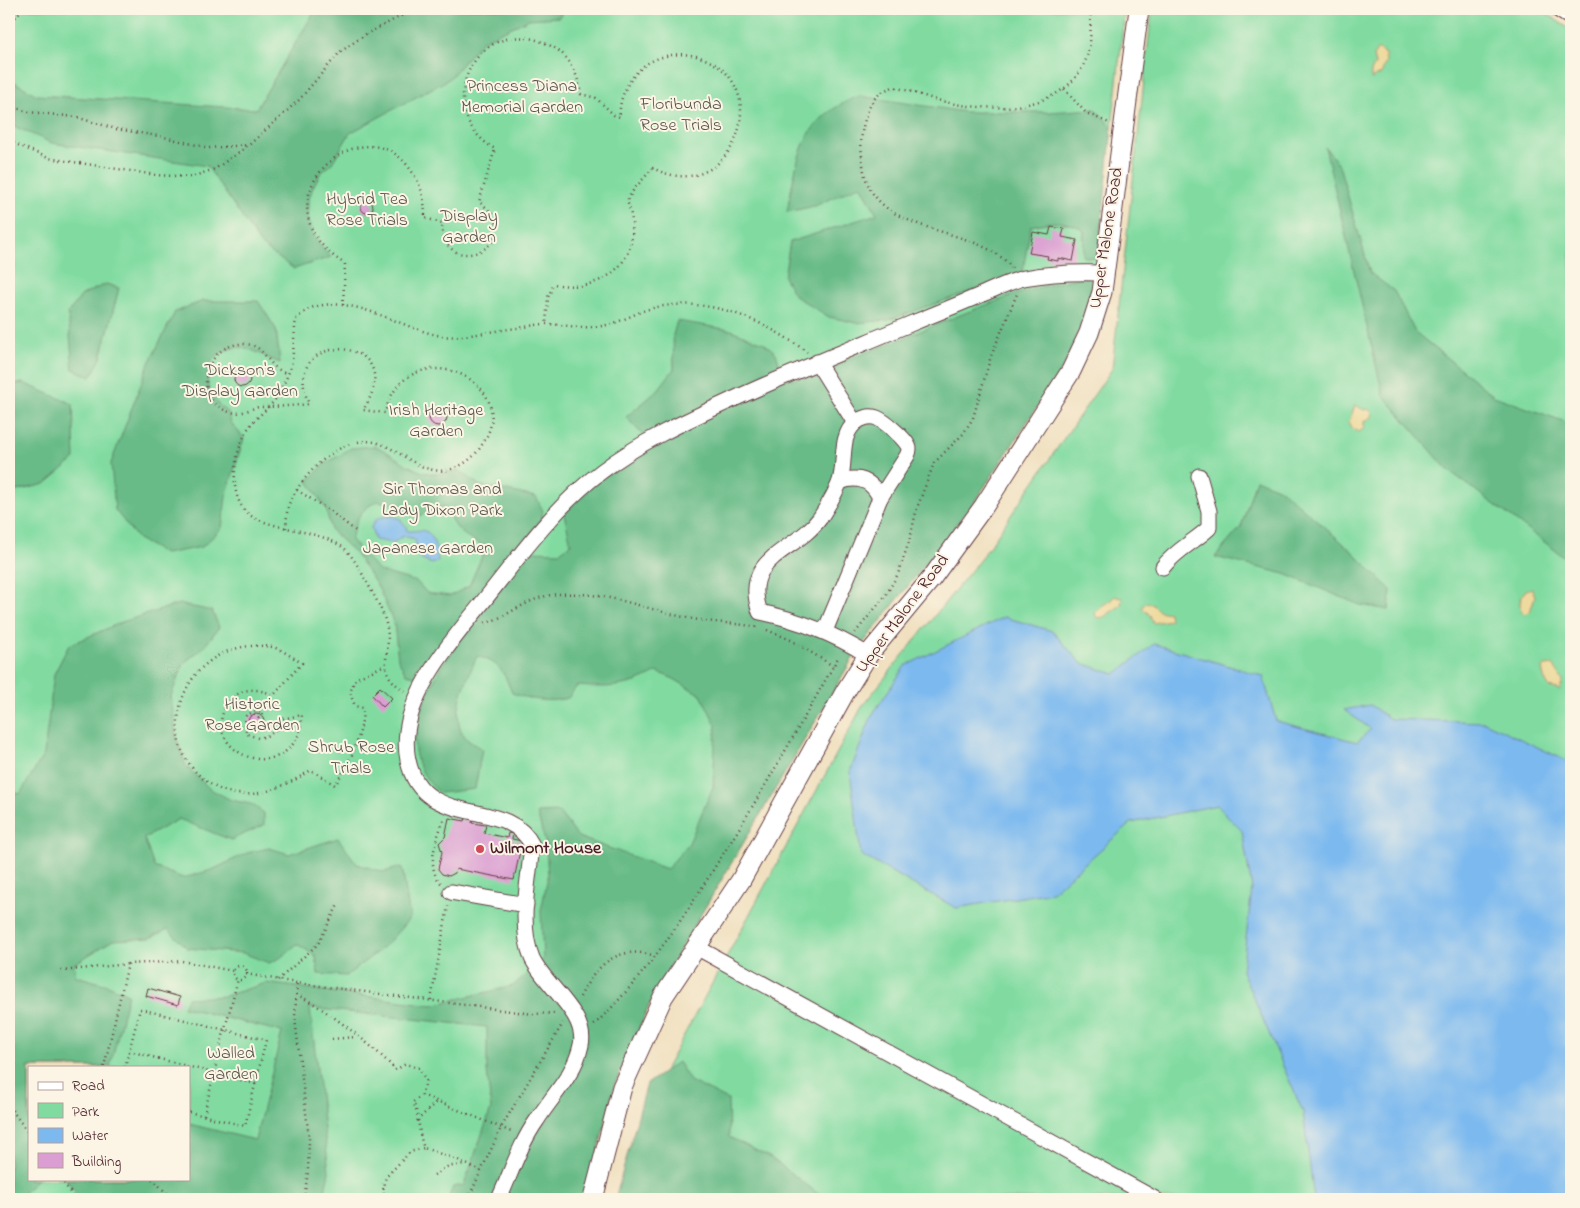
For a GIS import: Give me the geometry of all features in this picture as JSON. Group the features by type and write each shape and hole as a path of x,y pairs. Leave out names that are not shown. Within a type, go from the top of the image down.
{"main road":[{"name":"Upper Malone Road","path":"593,1199 622,1087 663,997 741,880 845,692 868,656 930,579 984,506 1071,371 1090,333 1102,292 1139,9"}],"street":[{"path":"1557,9 1571,18"},
{"path":"499,1199 525,1139 570,1074 581,1045 582,1035 571,1010 543,976 532,958 527,936 526,905 532,845 527,835 502,820 443,805 426,793 413,776 408,760 409,717 416,697 466,624 545,525 600,472 638,447 674,426 817,362 1018,280 1087,272 1104,273"},
{"path":"817,362 855,422"},
{"path":"825,631 880,498 907,456 909,449 906,441 876,418 866,417 855,422 848,434 844,448 840,482 819,519 801,537 778,552 761,570 755,588 760,612 790,618 825,631 847,642 868,656"},
{"path":"1163,567 1174,553 1210,528 1209,511 1199,476"},
{"path":"840,482 850,478 863,479 875,487 880,498"},
{"path":"451,892 526,905"},
{"path":"696,947 1155,1199"}],"path":[{"path":"9,24 22,9"},
{"path":"9,141 48,158 156,175 191,177 215,169 249,145 299,100 340,52 366,34 415,9"},
{"path":"582,1035 608,1011 655,956 688,911 737,832 847,642 886,595 898,574 909,542 917,508 934,463 964,434 973,418 991,356 1002,327 1016,301 1018,280 1004,259 961,238 901,218 882,203 868,185 863,169 860,146 863,125 870,103 876,95 893,87 942,101 988,106 1014,106 1036,103 1071,84 1090,44 1091,9"},
{"path":"343,305 345,264 321,246 312,233 307,202 311,186 319,172 331,159 344,152 361,147 378,148 392,153 404,162 422,188 425,204 424,218 442,223 443,237 457,252 478,253 491,245 496,232 495,221 492,211 479,202 495,149 479,138 470,126 463,102 463,89 472,64 490,46 515,37 542,42 555,48 574,66 581,94 596,98 614,115 620,117 622,98 627,86 645,65 671,55 682,54 704,58 714,63 731,80 740,99 742,121 735,144 721,160 700,174 673,176 653,168 634,189 627,201 632,216 633,232 630,247 624,261 601,281 586,286 570,287 554,284 548,297 546,324"},
{"path":"1064,89 1086,113 1098,120 1125,127"},
{"path":"9,106 29,112 76,117 116,129 164,137 210,148 249,145"},
{"path":"416,697 392,682 385,665 387,628 370,588 353,558 336,543 255,518 243,509 236,491 235,472 240,447 251,424 277,397 292,363 296,319 310,308 324,305 343,305 374,312 414,330 444,336 546,324 583,329 608,325 649,309 679,304 704,304 730,311 783,335 817,362"},
{"path":"286,528 289,502 297,490 321,460 351,442 376,442 426,469 442,470 457,467 472,458 481,448 490,431 490,413 486,396 474,381 460,372 443,368 426,369 409,376 396,387 387,402 385,413 363,410 374,390 374,378 371,367 360,354 342,348 326,351 311,361 303,382 309,404 266,409 258,407 239,413 218,407 210,398 205,384 208,367 213,358 228,347 245,344 257,347 267,355 274,366 287,374"},
{"path":"297,490 330,511 357,532"},
{"path":"466,624 488,622 534,599 551,595 600,596 693,619 738,623 765,629 790,640 834,666"},
{"path":"255,722 262,713 254,711 246,716 244,724 247,734 258,738 272,734 278,727 281,718 302,715 300,734 290,747 276,757 260,760 248,758 235,751 227,742 222,728 222,717 228,703 236,694 250,689 274,695 302,663 274,647 243,646 215,657 192,676 181,704 178,735 189,766 209,786 232,795 266,792 290,784 311,770 335,785 358,745 362,729 363,708 355,706 350,693 355,679 385,665"},
{"path":"431,1000 451,892 436,878 433,858 435,840 449,807"},
{"path":"278,980 318,944 339,903"},
{"path":"468,1199 502,1126 571,1010 578,1002 587,983 601,965 615,956 632,952 655,956"},
{"path":"61,971 182,961 233,972"},
{"path":"104,1066 128,964"},
{"path":"233,972 235,968 241,966 246,974"},
{"path":"233,972 233,976 238,979 242,979 246,974"},
{"path":"246,974 297,983 533,1014 571,1010"},
{"path":"218,1055 238,979"},
{"path":"297,983 295,1018 309,1139 308,1171 304,1199"},
{"path":"296,995 311,1002 356,1036 385,1058 395,1070 406,1064 419,1068 426,1081 422,1095 413,1102 417,1110 417,1121 424,1148"},
{"path":"125,1066 140,1009 266,1040 245,1126 190,1112"},
{"path":"332,1039 356,1036"},
{"path":"129,1051 187,1066"},
{"path":"204,1116 216,1065"},
{"path":"190,1067 256,1084"},
{"path":"422,1095 502,1126"},
{"path":"417,1121 437,1101"},
{"path":"9,1106 28,1133"},
{"path":"384,1199 382,1187 386,1177 410,1152 424,1148 466,1163 481,1171"},
{"path":"434,1175 447,1167 466,1163"},
{"path":"62,1180 75,1199"},
{"path":"153,1180 173,1199"}],"green space":[{"name":"Sir Thomas and Lady Dixon Park","path":"9,9 1125,9 1094,291 1063,368 975,501 857,651 655,992 615,1084 586,1199 9,1199"},
{"path":"316,9 565,9 559,17 529,19 482,41 449,79 350,133 332,163 320,174 308,202 308,218 312,233 320,246 331,257 294,269 262,246 207,166 52,143 9,124 9,79 37,95 256,109"},
{"path":"1152,9 1540,9 1571,30 1571,1199 628,1199 657,1085 863,705 982,557 1112,369"},
{"path":"859,96 965,112 1049,112 1095,109 1112,127 1098,258 1083,257 1084,231 1078,227 1059,222 1044,223 1031,226 1022,274 888,320 857,323 829,317 795,296 784,277 790,242 877,214 861,185 815,206 787,212 799,157 813,128 824,116 839,105"},
{"path":"1325,147 1339,165 1370,273 1394,291 1415,332 1494,396 1571,424 1571,562 1447,469 1383,395"},
{"path":"1096,275 1094,291 1081,331 1063,368 975,501 857,651 655,992 615,1084 586,1199 448,1199 453,1187 464,1185 491,1109 487,1071 487,1027 310,1008 329,1172 323,1199 81,1199 67,1180 190,1180 190,1124 255,1140 282,1032 183,1007 187,998 225,996 266,983 432,1005 513,986 543,959 541,911 548,876 546,845 537,813 559,812 578,837 667,869 689,843 713,787 716,725 701,695 674,679 657,672 637,681 618,686 577,686 568,698 540,700 512,693 500,668 491,661 477,656 461,697 458,719 466,738 482,749 475,789 440,793 424,775 415,752 415,736 420,712 431,688 444,663 479,614 530,551 560,552 571,544 564,514 601,477 623,467 653,446 626,417 657,391 674,369 673,335 677,321 731,330 764,343 776,353 781,370 793,380 999,300 1047,285"},
{"path":"106,284 119,288 101,358 91,377 73,369 68,313 82,295"},
{"path":"203,301 258,301 276,329 280,363 245,348 233,348 222,352 214,359 207,377 208,387 219,405 228,412 231,423 244,438 226,496 222,528 202,547 165,554 138,539 115,510 111,463 149,363 175,312"},
{"path":"23,383 73,404 75,459 45,484 9,493 9,385"},
{"path":"375,446 414,469 423,472 433,474 459,470 479,485 536,497 543,511 540,521 423,678 406,674 398,659 394,623 378,587 355,553 331,530 326,509 308,481 325,464 351,448","holes":["378,501 398,506 416,517 444,506 460,531 486,547 469,586 450,596 427,593 417,582 379,571 351,540 359,516 366,508"]},
{"path":"1256,479 1282,490 1353,552 1391,590 1389,610 1360,605 1285,574 1215,557 1241,527"},
{"path":"179,604 212,611 219,627 204,647 183,664 171,696 176,737 186,766 210,789 231,800 251,804 264,813 264,825 231,840 179,819 144,838 154,867 183,878 212,870 247,853 269,848 289,854 338,838 357,864 384,872 402,867 410,918 385,946 346,976 318,974 316,956 297,944 280,958 269,963 243,953 187,948 168,929 150,938 113,940 74,964 76,976 108,985 128,994 110,1066 28,1066 28,1180 36,1180 18,1199 9,1199 9,791 20,794 44,754 54,674 69,645 122,622"},
{"path":"678,1062 690,1081 728,1100 729,1137 771,1158 825,1199 615,1199 647,1084"}],"sand":[{"path":"1378,49 1385,54 1386,62 1381,74 1371,79 1371,72 1375,64 1373,56"},
{"path":"1355,405 1364,410 1368,409 1373,414 1371,418 1364,421 1364,429 1358,432 1353,429 1349,422"},
{"path":"1532,588 1535,596 1530,612 1524,614 1520,605 1521,599 1526,590"},
{"path":"1115,596 1122,598 1121,605 1104,617 1097,618 1095,614 1097,611"},
{"path":"1145,603 1152,604 1159,611 1169,613 1170,620 1153,623 1150,615 1142,608"},
{"path":"1553,665 1563,681 1560,690 1549,687 1544,678 1542,669 1545,666"}],"water":[{"path":"390,516 399,518 406,526 407,531 420,530 427,532 434,543 438,561 432,564 419,559 415,539 403,536 393,543 375,540 371,527 377,518"},
{"path":"1004,617 1052,631 1081,663 1115,674 1154,644 1263,676 1276,721 1357,742 1371,729 1344,710 1370,705 1390,719 1485,722 1571,763 1571,1199 1314,1199 1303,1112 1242,971 1252,889 1242,831 1217,805 1131,823 1052,892 956,908 861,855 850,772 872,715 905,666"}],"building":[{"path":"367,201 373,207 367,213 361,207"},
{"path":"1051,227 1064,229 1062,237 1077,240 1073,261 1058,258 1058,261 1047,259 1048,256 1029,253 1033,232 1049,235"},
{"path":"239,371 245,371 250,376 248,385 239,387 234,382 234,376"},
{"path":"438,408 444,411 447,417 444,423 438,426 432,423 429,417 432,411"},
{"path":"380,687 392,698 383,707 372,695"},
{"path":"253,714 259,714 264,719 262,728 253,730 248,725 248,719"},
{"name":"Wilmont House","path":"466,817 473,818 472,823 486,825 484,833 507,838 508,833 513,834 512,839 522,841 514,880 456,869 455,873 449,876 442,874 438,869 442,852 439,843 445,837 449,818 465,821"},
{"path":"148,988 180,997 178,1005 146,996"}],"place":[{"name":"Wilmont House","path":"480,849"}],"park label":[{"name":"Princess Diana Memorial Garden","path":"522,97"},
{"name":"Floribunda Rose Trials","path":"681,115"},
{"name":"Hybrid Tea Rose Trials","path":"367,210"},
{"name":"Display Garden","path":"469,227"},
{"name":"Dickson's Display Garden","path":"240,381"},
{"name":"Irish Heritage Garden","path":"436,421"},
{"name":"Japanese Garden","path":"428,549"},
{"name":"Historic Rose Garden","path":"252,715"},
{"name":"Shrub Rose Trials","path":"351,758"},
{"name":"Walled Garden","path":"231,1064"}]}
